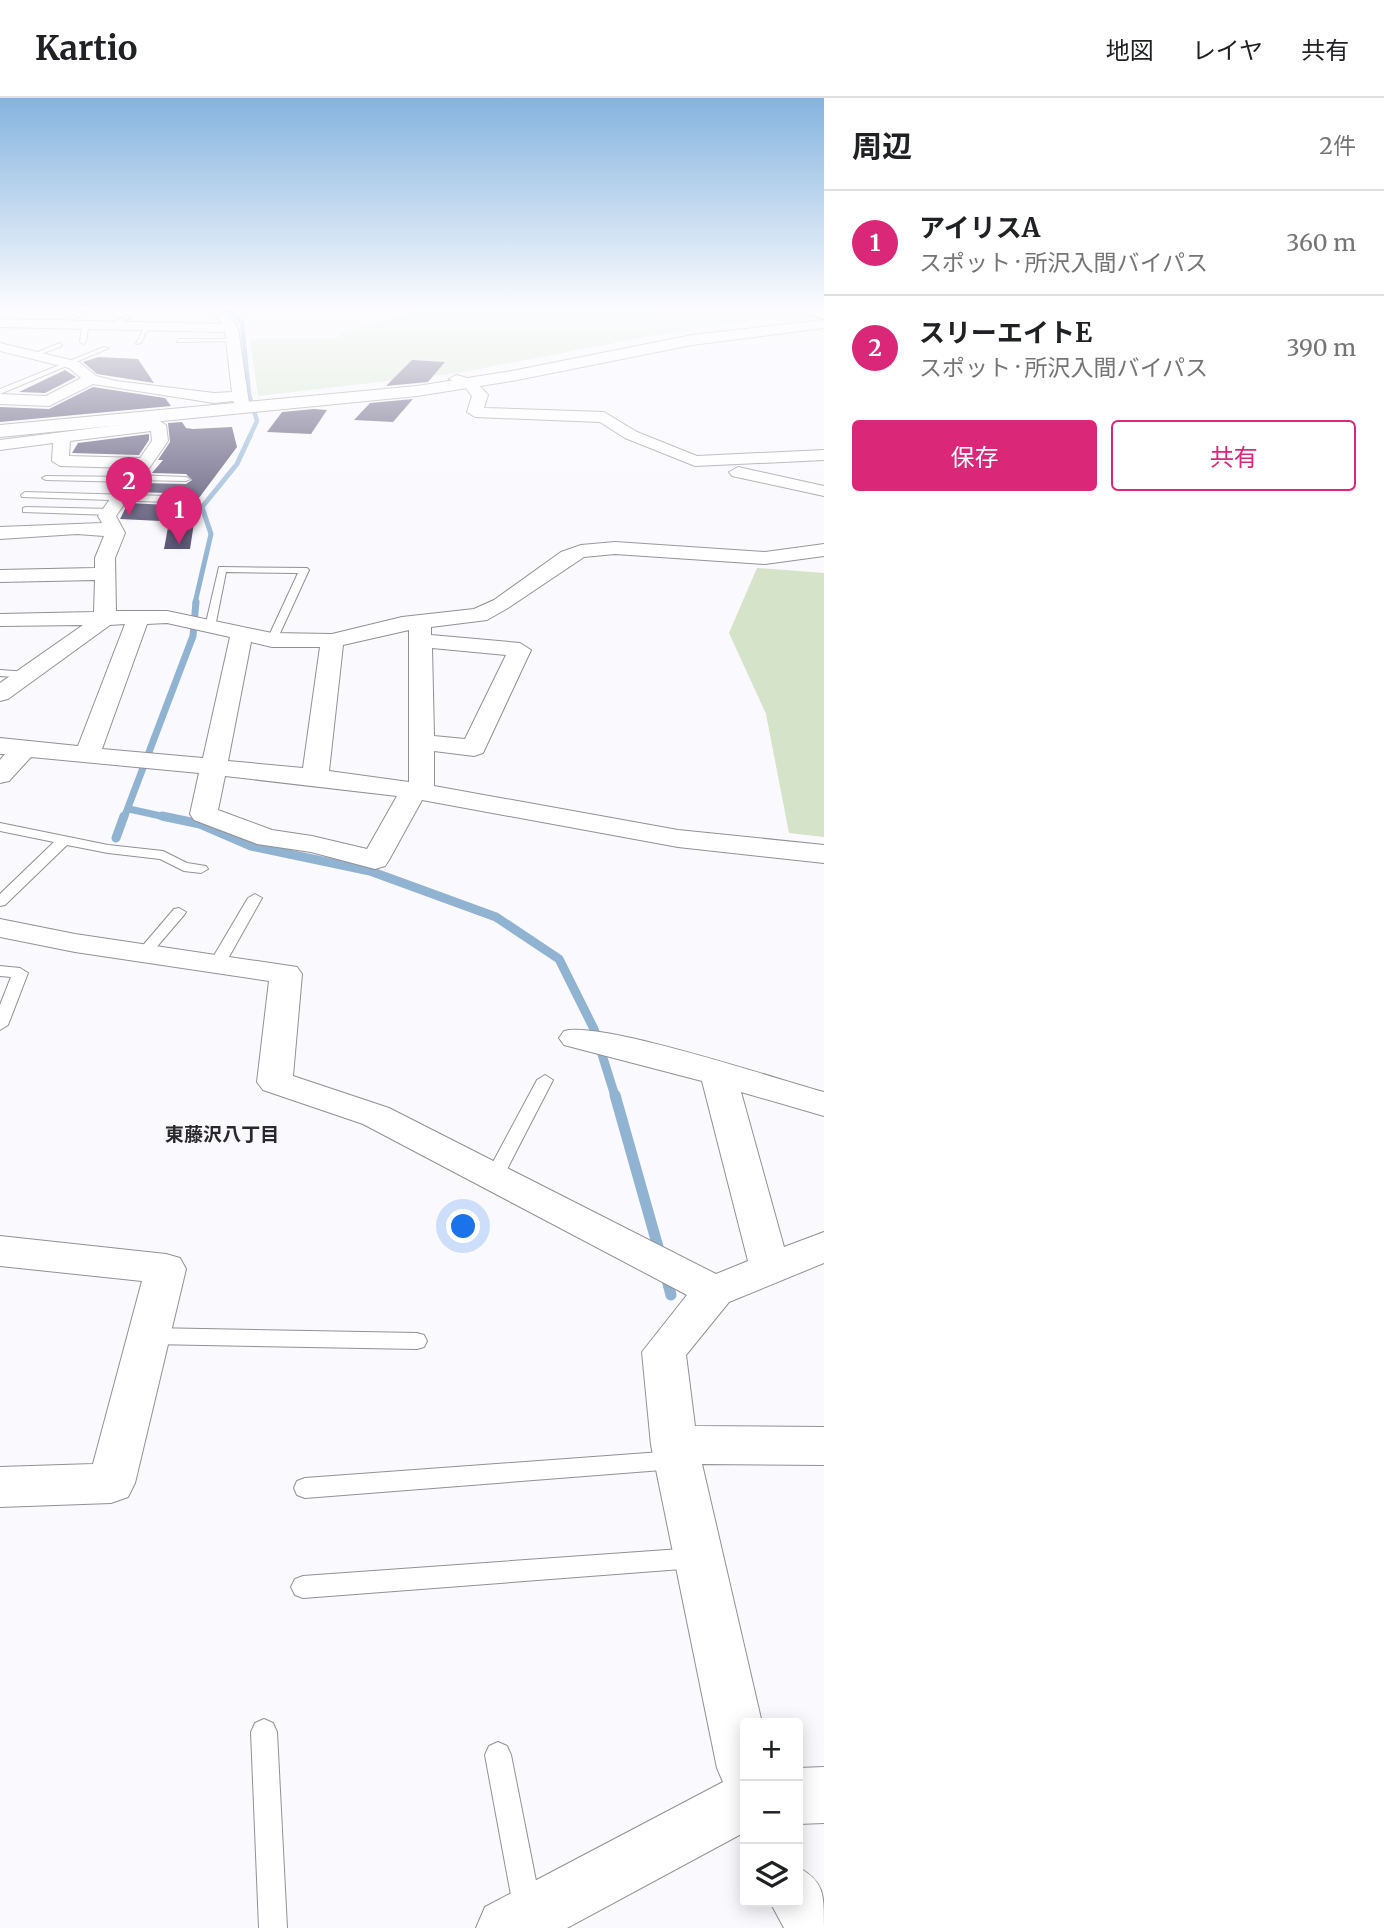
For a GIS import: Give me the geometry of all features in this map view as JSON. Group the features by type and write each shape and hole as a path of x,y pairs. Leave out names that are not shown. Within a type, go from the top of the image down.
{"highway":[{"path":"0,425 321,395"},
{"path":"0,430 95,426 246,403"}],"street":[{"path":"0,399 49,401 60,395"},
{"path":"194,395 246,403 244,395"},
{"path":"480,395 475,412 604,417 631,435 711,469 762,475 824,491"},
{"path":"0,445 62,437 95,426 158,425 160,441 116,509 115,533 105,558 104,596 99,624 0,694"},
{"path":"62,437 60,461 138,474"},
{"path":"695,461 824,455"},
{"path":"4,538 116,509"},
{"path":"0,576 104,596 139,616 167,617 272,640 332,641 420,631 489,611 568,556 581,551 615,548 765,558 824,550"},
{"path":"78,596 104,596"},
{"path":"0,620 104,596"},
{"path":"87,756 139,616"},
{"path":"242,634 204,814 267,838 312,844 375,860 408,799 422,785 420,631"},
{"path":"420,631 467,643 520,650 474,748 420,742"},
{"path":"315,780 332,641"},
{"path":"0,731 29,675"},
{"path":"0,775 12,748 416,792 673,840 771,852 824,854"},
{"path":"0,928 286,974 275,1082 376,1116 714,1291"},
{"path":"576,1038 824,1104"},
{"path":"718,1074 770,1269"},
{"path":"740,1745 676,1452 664,1352 714,1291 824,1247"},
{"path":"0,1251 166,1269 111,1483 0,1487"},
{"path":"676,1452 824,1446"},
{"path":"803,1796 824,1795"},
{"path":"517,1922 740,1804"},
{"path":"803,1904 819,1928"}],"lane":[{"path":"46,478 138,474 186,479"},
{"path":"25,495 116,509"},
{"path":"26,510 116,509 168,499"},
{"path":"207,626 222,569 304,570 272,640"},
{"path":"0,673 29,675"},
{"path":"0,827 108,849 163,855 184,867 201,869"},
{"path":"0,901 65,839"},
{"path":"217,964 255,898"},
{"path":"144,953 179,912"},
{"path":"0,971 20,973 0,1025"},
{"path":"494,1177 545,1080"},
{"path":"150,1336 417,1340"},
{"path":"305,1488 676,1452"},
{"path":"303,1587 699,1558"},
{"path":"264,1732 273,1928"},
{"path":"498,1755 517,1922"}],"green space":[{"path":"757,568 824,573 824,837 789,833 766,714 729,633"}],"building":[{"path":"76,395 148,395 165,398 171,406 0,422 0,407 49,409"},
{"path":"413,399 393,422 354,420 370,403"},
{"path":"327,410 311,434 267,432 282,412"},
{"path":"182,422 186,428 193,429 232,427 237,447 181,522 120,519 128,503 168,505 174,501 168,493 136,492 143,483 186,484 192,480 186,474 152,473 163,460 158,460 170,442 168,423"},
{"path":"149,434 149,440 139,455 72,453 78,443"},
{"path":"169,522 194,523 190,549 164,549"}],"waterway":[{"path":"249,395 257,421 249,438"},
{"path":"195,603 211,534 202,507 237,464 250,436"},
{"path":"124,818 193,636 196,602"},
{"path":"129,809 170,818"},
{"path":"116,838 124,816"},
{"path":"162,816 200,824 251,846 370,871 496,917 559,959 594,1029 615,1096"},
{"path":"615,1095 660,1254"},
{"path":"665,1272 671,1295"}],"place":[{"name":"スリーエイトE","path":"129,515"},
{"name":"アイリスA","path":"179,544"}],"district":[{"name":"東藤沢八丁目","path":"222,1134"}]}
